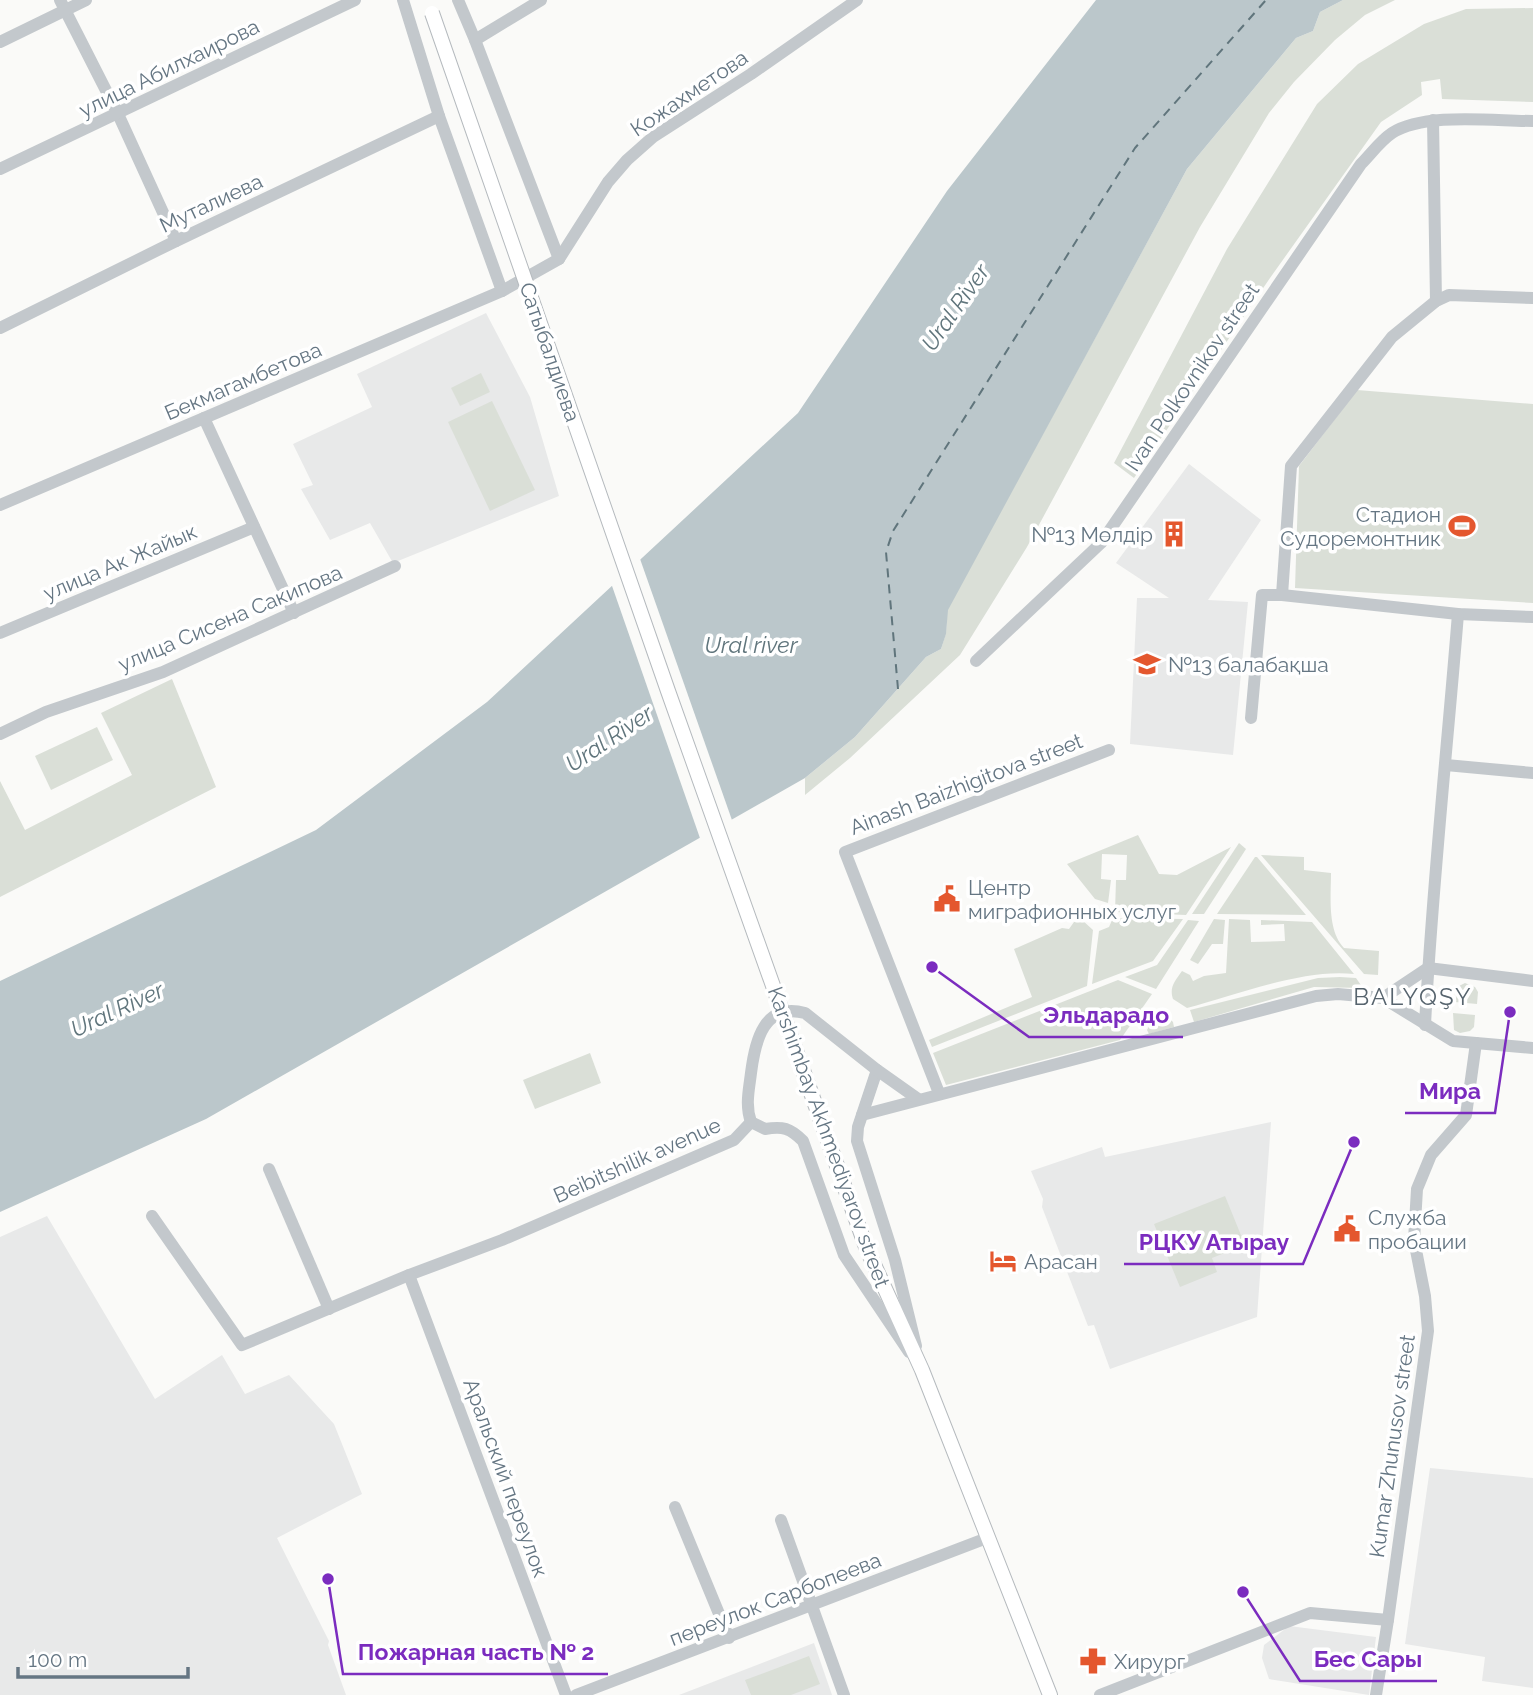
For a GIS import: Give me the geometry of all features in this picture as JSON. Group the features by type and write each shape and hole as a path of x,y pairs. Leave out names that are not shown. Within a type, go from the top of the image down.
{"main road":[{"name":"Сатыбалдиева","path":"430,6 668,691"},
{"name":"Karshimbay Akhmediyarov street","path":"668,691 866,1247 922,1370 1050,1695"}],"street":[{"path":"0,42 62,5 86,0"},
{"name":"улица Абилхаирова","path":"0,169 355,0"},
{"path":"403,0 439,116 502,291"},
{"path":"458,0 559,259"},
{"path":"475,40 541,0"},
{"name":"Кожахметова","path":"502,291 559,259 608,182 635,152 653,137 858,0"},
{"path":"62,5 118,114 176,241"},
{"name":"Муталиева","path":"0,328 439,116"},
{"path":"1433,120 1436,301"},
{"name":"Ivan Polkovnikov street","path":"976,661 1101,543 1361,164 1390,135 1410,124 1433,120 1533,121"},
{"name":"Бекмагамбетова","path":"0,505 502,291"},
{"path":"1282,595 1291,466 1392,337 1436,301 1449,295 1533,298"},
{"path":"204,418 294,613"},
{"name":"улица Ак Жайык","path":"0,633 254,527"},
{"name":"улица Сисена Сакипова","path":"0,734 46,712 163,673 396,566"},
{"path":"1251,718 1262,595 1458,614 1533,617"},
{"path":"1425,1025 1435,863 1458,614"},
{"name":"Ainash Baizhigitova street","path":"939,1093 845,852 1109,750"},
{"path":"1446,765 1533,774"},
{"path":"1383,998 1428,968 1533,981"},
{"path":"862,1115 1316,996 1338,994 1383,998 1453,1041 1533,1048"},
{"name":"Beibitshilik avenue","path":"152,1216 242,1345 409,1275 502,1240 734,1140 751,1122 746,1109 754,1053 761,1030 774,1016 790,1009 804,1013 918,1099"},
{"name":"Kumar Zhunusov street","path":"1376,1695 1428,1331 1425,1296 1414,1240 1417,1189 1432,1155 1466,1115 1476,1043"},
{"path":"877,1070 858,1127 857,1141 895,1260 922,1370"},
{"path":"751,1122 765,1129 780,1126 792,1129 803,1142 844,1255 922,1370"},
{"path":"269,1169 329,1309"},
{"name":"Аральский переулок","path":"409,1275 566,1695"},
{"path":"675,1507 729,1638"},
{"path":"781,1520 844,1695"},
{"name":"переулок Сарбопеева","path":"576,1695 987,1538"},
{"path":"1100,1695 1310,1613 1388,1620"}],"shaded area":[{"path":"1343,0 1395,0 1365,15 1335,40 1294,82 1269,113 1200,227 1027,547 960,655 850,758 805,795 805,778 855,737 926,657 941,649 946,633 947,610 1187,169 1296,38 1313,31 1320,12"},
{"path":"1533,8 1533,102 1442,99 1440,79 1421,82 1422,95 1381,122 1270,278 1134,478 1114,463 1227,249 1317,104 1358,64 1424,24 1466,9"},
{"path":"486,313 530,397 559,496 393,563 370,523 330,540 301,489 313,485 293,444 372,407 357,374"},
{"path":"481,373 490,392 460,406 451,388"},
{"path":"1357,390 1533,404 1533,603 1295,588 1299,466"},
{"path":"492,401 535,490 490,511 448,422"},
{"path":"1189,464 1261,520 1208,600 1248,602 1233,755 1130,744 1137,598 1169,598 1116,563"},
{"path":"172,679 216,787 0,897 0,781 25,830 132,775 101,713"},
{"path":"97,727 113,760 51,790 35,756"},
{"path":"1138,835 1159,874 1177,875 1231,847 1186,915 1115,912 1116,880 1126,880 1127,855 1102,854 1101,879 1111,880 1108,903 1095,899 1067,864"},
{"path":"1239,843 1246,849 1204,914 1192,914"},
{"path":"1261,855 1304,857 1304,870 1331,873 1332,923 1339,941 1344,948 1379,951 1378,975 1364,974"},
{"path":"1257,857 1306,915 1217,914"},
{"path":"1113,918 1183,919 1153,961 1092,984 1099,931 1109,927"},
{"path":"1081,919 1093,930 1087,986 932,1047 929,1040 1032,997 1014,949 1062,928 1069,929 1074,922"},
{"path":"1214,919 1225,920 1223,944 1212,944 1198,964 1190,960"},
{"path":"1229,919 1250,920 1251,942 1285,941 1284,924 1261,925 1261,920 1312,922 1354,974 1335,973 1292,979 1187,1008 1173,999 1173,984 1182,971 1190,975 1193,981 1204,976 1226,973"},
{"path":"1188,920 1199,921 1156,989 1125,977 1157,965"},
{"path":"1318,978 1356,978 1363,988 1314,987 1194,1022 1190,1010"},
{"path":"1118,980 1152,994 1120,1040 946,1085 933,1053"},
{"path":"1465,983 1475,987 1478,992 1477,1004 1455,1002 1459,986"},
{"path":"1159,1009 1173,1022 1174,1027 1149,1034 1147,1030"},
{"path":"1453,1013 1475,1015 1474,1027 1470,1031 1460,1033 1454,1030"},
{"path":"590,1053 601,1083 535,1109 523,1080"},
{"path":"1271,1122 1257,1317 1110,1369 1094,1325 1088,1326 1042,1207 1043,1199 1031,1171 1102,1147 1105,1157"},
{"path":"1225,1196 1245,1245 1212,1258 1217,1272 1180,1287 1154,1224"},
{"path":"47,1216 155,1399 222,1355 245,1394 289,1375 334,1424 362,1494 277,1538 329,1641 328,1645 346,1695 0,1695 0,1237"},
{"path":"1430,1468 1533,1478 1533,1688 1482,1681 1485,1657 1405,1644"},
{"path":"1289,1626 1376,1637 1369,1695 1269,1679 1262,1658 1264,1645"},
{"path":"814,1643 832,1695 679,1695"},
{"path":"809,1656 820,1684 791,1695 751,1695 745,1680"}],"water":[{"name":"Ural river","path":"1096,0 1343,0 1320,12 1313,31 1296,38 1187,169 948,610 946,634 941,649 926,657 855,737 805,778 206,1119 0,1212 0,981 316,830 487,702 798,413 947,191"}],"pier":[{"path":"639,556 733,823 701,841 611,583"}],"ferry route":[{"path":"898,689 886,552 893,531 1135,148 1266,0"}],"place":[{"name":"Стадион Судоремонтник","path":"1462,526"},
{"name":"№13 Мөлдiр","path":"1174,534"},
{"name":"№13 балабақша","path":"1147,664"},
{"name":"Центр миграфионных услуг","path":"947,899"},
{"name":"Эльдарадо","path":"932,967"},
{"name":"Мира","path":"1510,1012"},
{"name":"РЦКУ Атырау","path":"1354,1142"},
{"name":"Служба пробации","path":"1347,1229"},
{"name":"Арасан","path":"1003,1261"},
{"name":"Пожарная часть № 2","path":"328,1579"},
{"name":"Бес Сары","path":"1243,1592"},
{"name":"Хирург","path":"1093,1661"}],"district":[{"name":"BALYQŞY","path":"1413,996"}],"water label":[{"name":"Ural River","path":"955,307"},
{"name":"Ural River","path":"609,738"},
{"name":"Ural River","path":"117,1009"}]}
